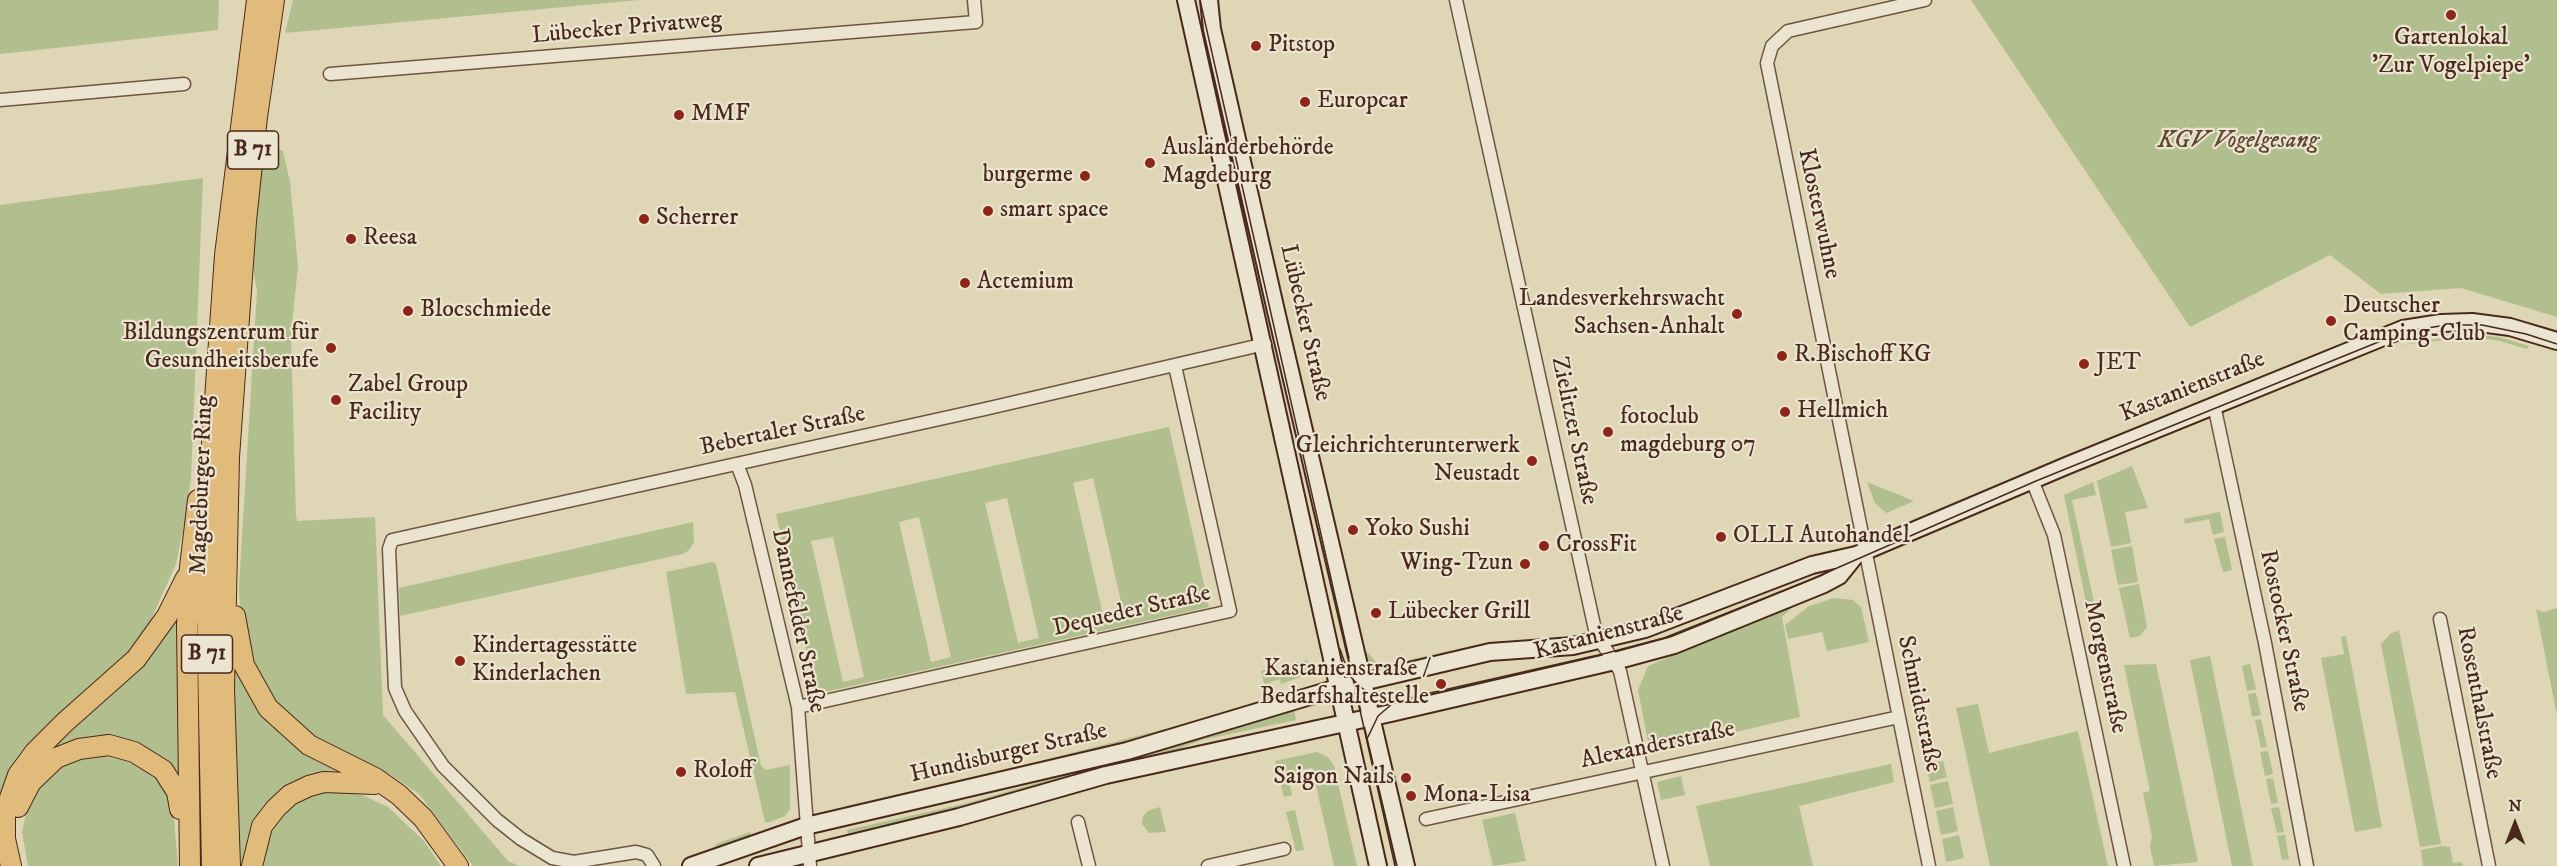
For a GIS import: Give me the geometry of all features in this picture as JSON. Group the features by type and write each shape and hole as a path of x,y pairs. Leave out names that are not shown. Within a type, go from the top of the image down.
{"highway":[{"name":"B 71","path":"246,0 244,17 251,38"},
{"name":"Magdeburger Ring","path":"212,866 207,621 212,442 226,245 257,0"},
{"name":"Magdeburger Ring","path":"230,866 224,699 225,552 238,302 257,117 274,0"},
{"path":"189,858 186,682 190,567 200,476 212,442"},
{"path":"225,552 234,578 236,626 241,653 259,696 279,719 309,745 386,786 423,818 458,866"},
{"path":"11,866 5,839 5,812 18,775 58,728 136,659 167,616 190,567"},
{"path":"20,866 15,820 19,803 27,787 39,772 56,758 90,746 109,745 128,749 163,770 177,792 182,832 189,858"},
{"path":"252,866 262,826 290,795 309,786 333,781 386,786"}],"main road":[{"name":"Lübecker Straße","path":"1186,0 1264,344 1357,720 1378,866"},
{"name":"Lübecker Straße","path":"1209,0 1215,40 1349,685 1357,720 1406,866"},
{"name":"Kastanienstraße","path":"1349,685 1490,652 1600,641 1677,619 1812,565 1861,553 2390,333 2428,324 2461,321 2497,324 2557,341"},
{"name":"Kastanienstraße","path":"1357,720 1615,661 1674,645 1824,584 1839,576 1861,553"},
{"name":"Hundisburger Straße","path":"691,866 806,826 1127,751 1349,685"},
{"name":"Hundisburger Straße","path":"758,866 809,860 1088,780 1357,720"}],"street":[{"name":"Lübecker Privatweg","path":"330,74 976,22 974,0"},
{"name":"Zielitzer Straße","path":"1456,0 1600,641 1620,671 1663,866"},
{"name":"Klosterwuhne","path":"1861,553 1767,72 1767,58 1774,42 1788,32 1925,0"},
{"path":"0,100 184,84"},
{"name":"Bebertaler Straße","path":"654,866 647,855 636,852 574,862 556,860 521,839 481,806 443,766 399,700 394,688 389,549 392,540 1175,366 1264,344"},
{"name":"Dequeder Straße","path":"798,707 1230,611 1175,366"},
{"name":"Rostocker Straße","path":"2214,405 2265,643 2307,866"},
{"name":"Dannefelder Straße","path":"737,464 746,485 798,707 809,860"},
{"name":"Morgenstraße","path":"2032,480 2054,535 2124,866"},
{"name":"Schmidtstraße","path":"1861,553 1899,717 1929,866"},
{"name":"Rosenthalstraße","path":"2440,619 2489,866"},
{"name":"Alexanderstraße","path":"1426,819 1899,717"},
{"path":"1078,822 1089,866"},
{"path":"1208,866 1284,849"}],"green space":[{"path":"0,0 219,0 218,30 0,54"},
{"path":"293,0 639,0 285,33"},
{"name":"KGV Vogelgesang","path":"1971,0 2557,0 2557,317 2461,288 2381,294 2330,255 2190,327"},
{"path":"264,144 283,151 290,182 298,266 291,334 296,518 298,521 375,517 383,715 508,861 519,866 473,866 419,794 389,774 323,747 282,713 256,674 240,615 239,586 257,291 252,265"},
{"path":"203,178 191,478 176,564 150,622 137,644 0,802 0,205"},
{"path":"2467,334 2499,337 2529,346 2527,349 2500,341 2472,337 2399,345"},
{"path":"1169,427 1209,607 816,694 776,514","holes":["1093,478 1125,619 1105,624 1073,483","1007,498 1039,638 1018,643 985,503","919,517 951,657 931,662 899,522","833,537 864,677 843,682 811,541"]},
{"path":"2132,466 2148,508 2125,512 2131,543 2111,547 2097,481"},
{"path":"1867,482 1914,501 1886,513 1875,503"},
{"path":"2093,482 2096,495 2072,500 2102,639 2094,641 2064,495"},
{"path":"2220,512 2224,532 2213,535 2209,519 2185,524 2184,519"},
{"path":"693,522 694,542 683,554 400,616 399,588"},
{"path":"2225,537 2232,570 2223,572 2214,539"},
{"path":"2132,546 2138,582 2118,585 2111,550"},
{"path":"712,562 716,564 761,766 766,770 790,765 790,809 785,816 770,822 765,822 735,692 686,694 666,572"},
{"path":"2139,584 2147,627 2140,636 2130,638 2119,588"},
{"path":"1834,598 1853,600 1861,607 1869,642 1827,651 1822,632 1788,639 1785,625 1809,606"},
{"path":"1797,603 1782,617 1800,717 1650,752 1638,690 1648,666"},
{"path":"179,607 181,780 146,750 39,757"},
{"path":"2557,608 2557,716 2536,609 2543,612"},
{"path":"2399,630 2441,844 2420,847 2381,644 2390,634"},
{"path":"2346,636 2382,827 2355,832 2321,658 2344,654 2341,637"},
{"path":"1569,638 1569,641 1407,664 1408,660 1491,642"},
{"path":"1365,650 1377,663 1392,664 1395,667 1383,670 1370,667 1359,652"},
{"path":"233,654 239,672 338,770 337,774 259,816 250,834 243,866 238,866 235,822"},
{"path":"2210,656 2253,866 2232,866 2190,660"},
{"path":"1307,660 1310,664 1306,675 1281,684 1280,679 1270,682 1271,686 1265,688 1261,671 1277,667 1279,671 1291,668 1290,664"},
{"path":"2156,664 2198,862 2154,866 2150,846 2152,837 2143,793 2150,791 2124,665"},
{"path":"2250,664 2256,689 2247,691 2242,666"},
{"path":"2256,693 2261,715 2252,717 2248,694"},
{"path":"1978,704 1989,753 2078,731 2108,866 1990,866 1956,708"},
{"path":"1294,709 1296,720 1202,740 1168,753 968,807 848,836 847,830 967,803"},
{"path":"2261,719 2267,747 2261,748 2255,720"},
{"path":"1176,726 1175,730 1001,775 1002,771"},
{"path":"2268,751 2273,774 2265,776 2260,752"},
{"path":"1317,752 1328,757 1334,766 1357,866 1334,866 1312,768 1287,773 1292,795 1284,797 1275,761"},
{"path":"107,754 128,757 163,781 173,807 178,866 28,866 22,832 30,796 53,770 75,758"},
{"path":"1943,761 1947,777 1930,782 1926,764"},
{"path":"1891,764 1894,782 1799,806 1813,866 1710,866 1696,806"},
{"path":"996,772 995,776 843,810 846,806"},
{"path":"1681,776 1685,795 1661,800 1657,782"},
{"path":"2273,778 2278,803 2271,804 2266,779"},
{"path":"1948,781 1953,804 1935,808 1930,785"},
{"path":"332,791 362,795 388,807 424,841 441,866 259,866 272,826 291,807 312,795"},
{"path":"1160,807 1166,832 1149,833 1142,824 1143,816 1148,811"},
{"path":"1953,807 1958,831 1941,835 1936,811"},
{"path":"2279,807 2284,832 2277,833 2271,808"},
{"path":"1295,810 1304,850 1296,851 1286,812"},
{"path":"1515,813 1526,861 1493,866 1482,820"},
{"path":"750,832 751,835 714,849 716,844"},
{"path":"1959,835 1964,858 1946,862 1942,839"},
{"path":"2285,835 2289,859 2282,860 2277,836"},
{"path":"2441,846 2450,847 2453,863 2462,862 2463,866 2423,866 2421,850"}],"tram line":[{"path":"1200,0 1349,658"},
{"path":"1340,649 1349,675 1359,686 1375,697 1395,701 1607,653 1664,638 1805,582 2036,481 2403,332 2446,325 2482,325 2526,334 2557,344"},
{"path":"1353,679 1395,866"},
{"path":"1367,739 1378,716 1399,698"}],"place":[{"name":"Gartenlokal 'Zur Vogelpiepe'","path":"2451,15"},
{"name":"Pitstop","path":"1256,46"},
{"name":"Europcar","path":"1305,102"},
{"name":"MMF","path":"679,115"},
{"name":"Ausländerbehörde Magdeburg","path":"1150,163"},
{"name":"burgerme","path":"1085,176"},
{"name":"smart space","path":"988,211"},
{"name":"Scherrer","path":"644,219"},
{"name":"Reesa","path":"351,239"},
{"name":"Actemium","path":"965,283"},
{"name":"Blocschmiede","path":"408,311"},
{"name":"Landesverkehrswacht Sachsen-Anhalt","path":"1737,314"},
{"name":"Deutscher Camping-Club","path":"2331,321"},
{"name":"Bildungszentrum für Gesundheitsberufe","path":"331,348"},
{"name":"R.Bischoff KG","path":"1782,356"},
{"name":"JET","path":"2084,364"},
{"name":"Zabel Group Facility","path":"336,400"},
{"name":"Hellmich","path":"1785,412"},
{"name":"fotoclub magdeburg 07","path":"1608,432"},
{"name":"Gleichrichterunterwerk Neustadt","path":"1532,461"},
{"name":"Yoko Sushi","path":"1353,530"},
{"name":"OLLI Autohandel","path":"1721,537"},
{"name":"CrossFit","path":"1544,546"},
{"name":"Wing-Tzun","path":"1525,564"},
{"name":"Lübecker Grill","path":"1376,613"},
{"name":"Kindertagesstätte Kinderlachen","path":"460,661"},
{"name":"Kastanienstraße / Bedarfshaltestelle","path":"1441,684"},
{"name":"Roloff","path":"681,772"},
{"name":"Saigon Nails","path":"1406,778"},
{"name":"Mona-Lisa","path":"1411,796"}]}
